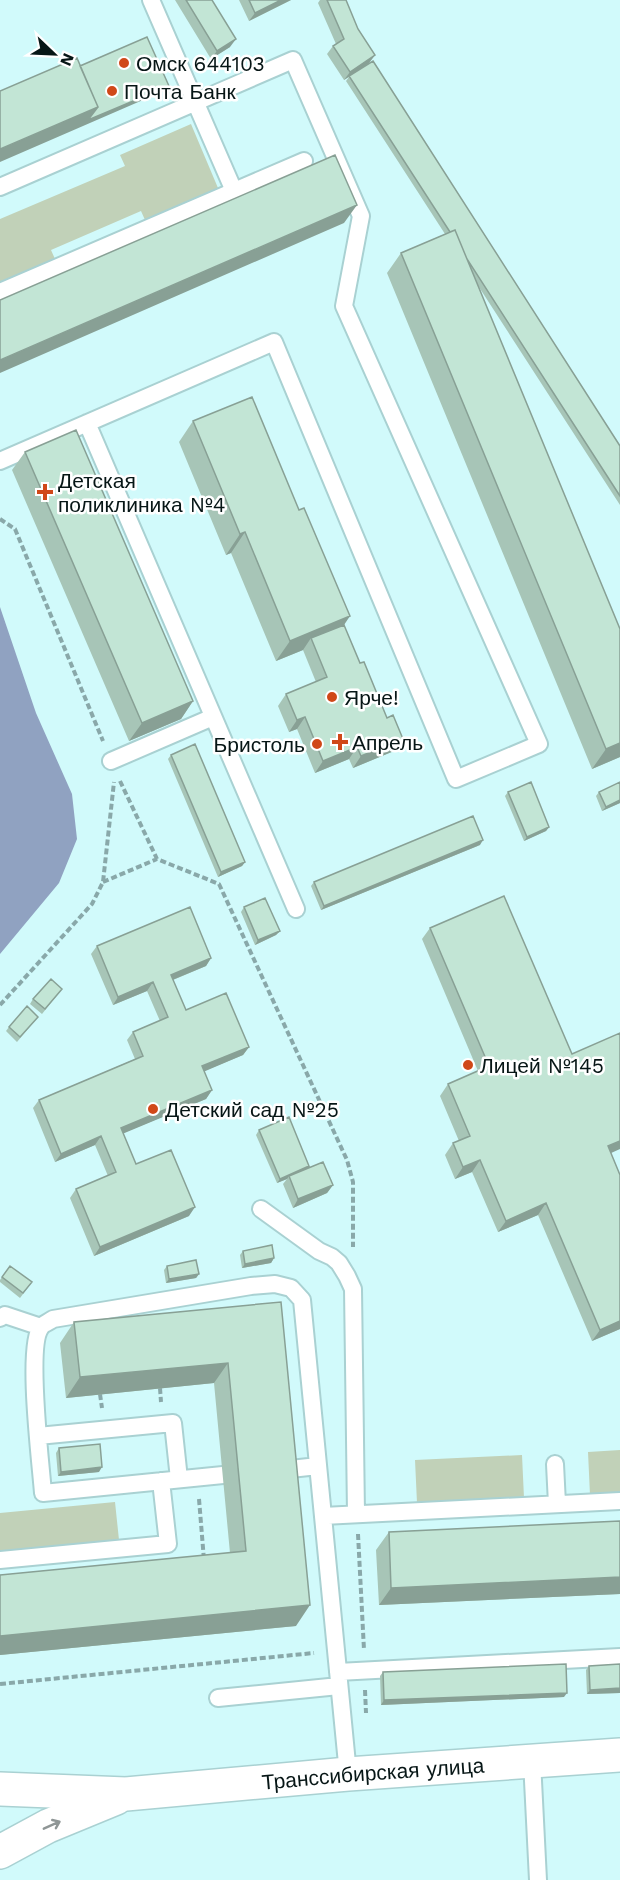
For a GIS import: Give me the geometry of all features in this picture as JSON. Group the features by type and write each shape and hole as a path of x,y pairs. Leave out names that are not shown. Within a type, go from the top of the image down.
{"main road":[{"name":"Транссибирская улица","path":"126,1794 348,1774 620,1755"},
{"path":"0,1789 126,1794"},
{"path":"0,1852 48,1826 126,1794"}],"lane":[{"path":"151,0 234,191"},
{"path":"0,187 293,60 361,216 344,306 539,744 456,779 274,342 0,460"},
{"path":"0,292 304,161"},
{"path":"87,423 296,909"},
{"path":"111,761 213,717"},
{"path":"261,1209 339,1263 353,1290 356,1514"},
{"path":"223,1475 43,1493 35,1378 36,1340 41,1327 53,1319 252,1286 275,1284 291,1288 302,1300 348,1774"},
{"path":"0,1318 5,1316 41,1327"},
{"path":"38,1436 173,1423 179,1479"},
{"path":"555,1464 557,1504"},
{"path":"281,1470 318,1466"},
{"path":"0,1560 168,1544 161,1481"},
{"path":"323,1516 620,1501"},
{"path":"218,1698 339,1679 364,1670 620,1657"},
{"path":"531,1761 538,1880"}],"path":[{"path":"0,519 15,529 111,761"},
{"path":"0,1005 92,904 103,882 115,772 157,859 219,884 347,1160 353,1182 353,1290"},
{"path":"103,882 157,859"},
{"path":"160,1388 162,1407"},
{"path":"100,1394 102,1413"},
{"path":"358,1532 366,1714"},
{"path":"0,1684 336,1650"}],"green space":[{"path":"191,124 218,188 145,220 141,211 51,250 55,259 0,283 0,219 125,166 120,155"},
{"path":"620,1450 620,1493 590,1495 588,1452"},
{"path":"522,1455 524,1498 417,1503 415,1460"},
{"path":"115,1502 119,1540 0,1552 0,1513"}],"water":[{"path":"0,607 36,713 72,794 77,839 59,883 0,954"}],"building":[{"path":"186,0 212,0 236,39 217,51"},
{"path":"249,0 281,0 255,13"},
{"path":"327,0 346,0 358,29 375,55 350,72 333,46 344,39"},
{"path":"147,37 169,86 88,120 98,107 80,66"},
{"path":"77,58 98,107 0,149 0,91"},
{"path":"373,61 620,446 620,496 467,259 455,230 450,232 349,76"},
{"path":"335,155 357,205 0,360 0,300"},
{"path":"455,230 620,629 620,743 606,749 401,253"},
{"path":"252,397 299,510 304,508 350,616 290,641 245,532 240,534 193,421"},
{"path":"76,430 193,701 142,723 25,452"},
{"name":"Ярче!","path":"344,625 360,663 364,662 387,718 393,715 403,739 361,756 357,747 323,761 305,717 297,720 286,694 327,677 311,638"},
{"path":"195,744 245,862 221,872 171,755"},
{"path":"531,782 549,827 527,837 508,792"},
{"path":"620,782 620,800 606,807 599,792"},
{"path":"473,816 483,840 324,906 314,882"},
{"path":"504,896 572,1054 620,1033 620,1141 608,1146 620,1175 620,1321 600,1330 546,1203 506,1221 480,1160 463,1167 453,1143 470,1136 448,1084 489,1066 430,928"},
{"path":"265,898 280,931 258,940 244,907"},
{"path":"190,907 211,958 171,975 186,1010 226,993 249,1047 202,1066 212,1090 121,1128 136,1164 171,1150 195,1207 100,1247 76,1189 116,1172 101,1136 61,1154 39,1100 143,1056 133,1032 168,1017 153,982 118,997 97,946"},
{"path":"51,979 62,989 45,1009 33,999"},
{"path":"27,1006 38,1017 20,1037 9,1027"},
{"path":"289,1117 309,1166 280,1179 259,1130"},
{"path":"323,1162 333,1185 298,1199 289,1176"},
{"path":"272,1245 274,1258 245,1264 243,1251"},
{"path":"196,1260 199,1274 169,1279 167,1266"},
{"path":"10,1266 32,1282 23,1293 2,1277"},
{"path":"281,1302 310,1605 0,1636 0,1575 246,1551 228,1363 80,1377 74,1322"},
{"path":"100,1444 102,1467 61,1472 59,1448"},
{"path":"620,1521 620,1577 391,1588 389,1532"},
{"path":"566,1664 567,1693 384,1700 383,1672"},
{"path":"620,1664 620,1688 590,1690 589,1666"}],"place":[{"name":"Омск 644103","path":"124,63"},
{"name":"Почта Банк","path":"112,91"},
{"name":"Детская поликлиника №4","path":"45,492"},
{"name":"Ярче!","path":"332,697"},
{"name":"Апрель","path":"340,742"},
{"name":"Бристоль","path":"317,744"},
{"name":"Лицей №145","path":"468,1065"},
{"name":"Детский сад №25","path":"153,1109"}]}
